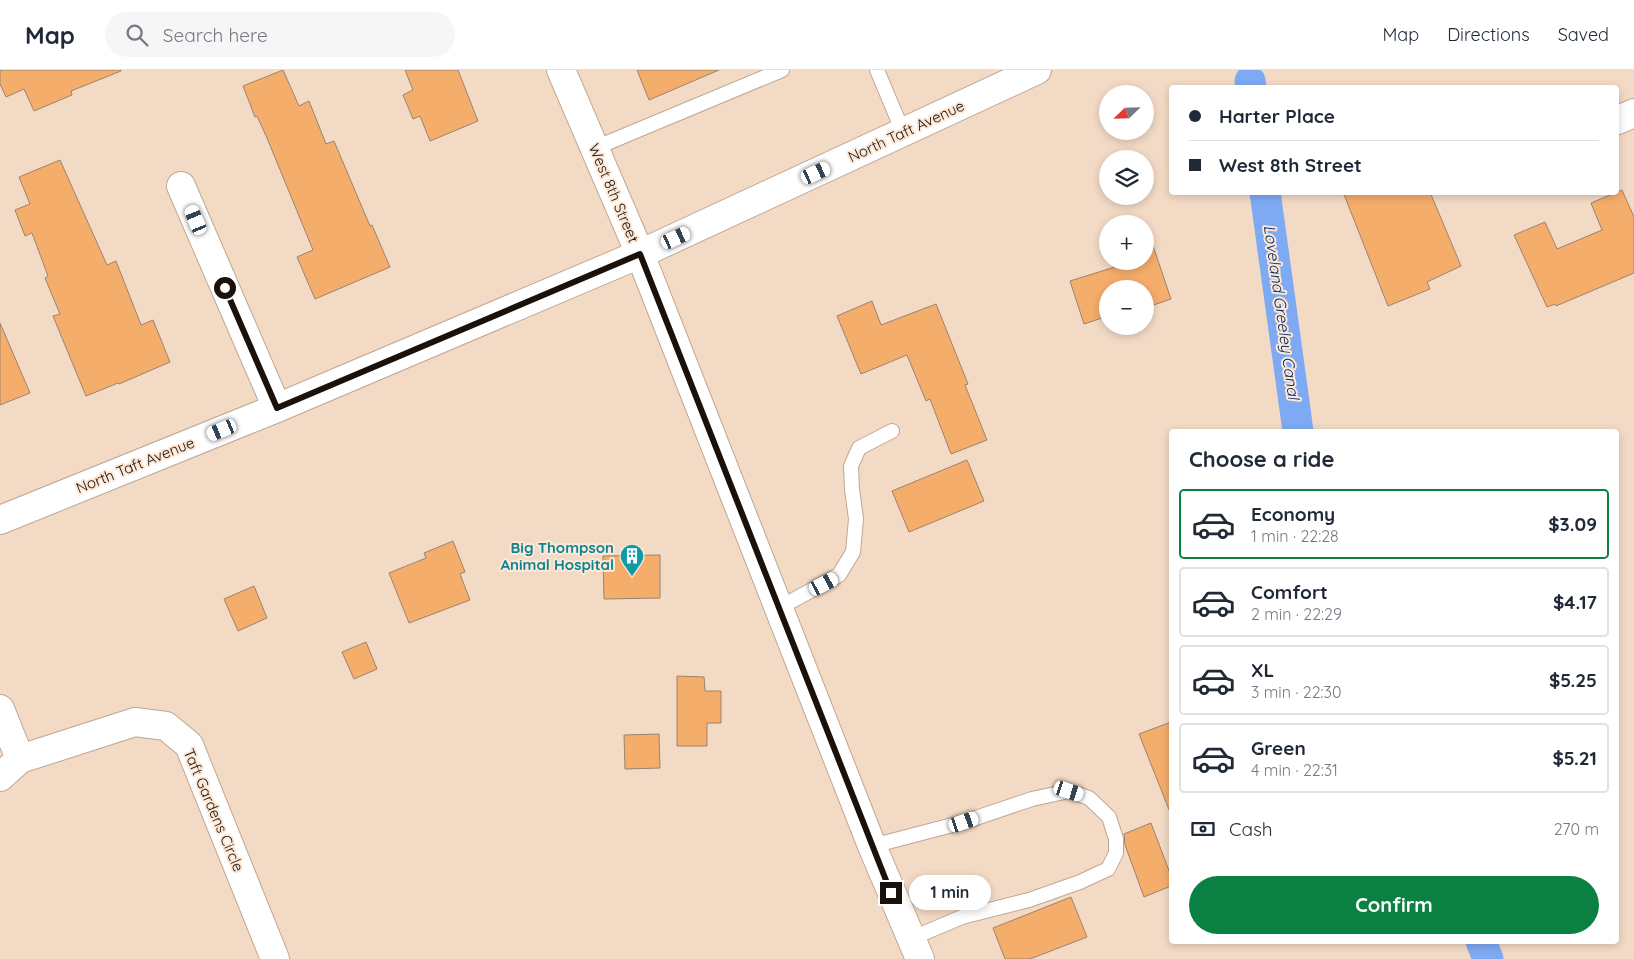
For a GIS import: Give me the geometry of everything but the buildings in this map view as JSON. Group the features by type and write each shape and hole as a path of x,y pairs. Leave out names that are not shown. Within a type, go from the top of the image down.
{"street":[{"name":"West 8th Street","path":"561,70 640,254 872,846 915,949"},
{"name":"North Taft Avenue","path":"0,520 277,408 640,254 1037,70"},
{"path":"181,186 277,408"},
{"path":"0,709 20,759 0,777"},
{"name":"Taft Gardens Circle","path":"20,759 135,722 166,726 189,745 275,959"}],"lane":[{"path":"877,70 904,132"},
{"path":"595,148 776,71"},
{"path":"779,608 839,575 853,552 856,519 851,466 859,448 892,431"},
{"path":"872,846 964,822 1032,799 1069,791 1089,798 1109,816 1116,838 1116,852 1108,869 1080,882 1029,900 962,917 915,949"}],"waterway":[{"name":"Loveland Greeley Canal","path":"1250,81 1251,85"},
{"name":"Loveland Greeley Canal","path":"1265,195 1298,429"},
{"name":"Loveland Greeley Canal","path":"1482,944 1488,959"}],"place":[{"name":"Big Thompson Animal Hospital","path":"632,577"}],"route":[{"path":"225,288 277,408 640,254 891,893"}]}
